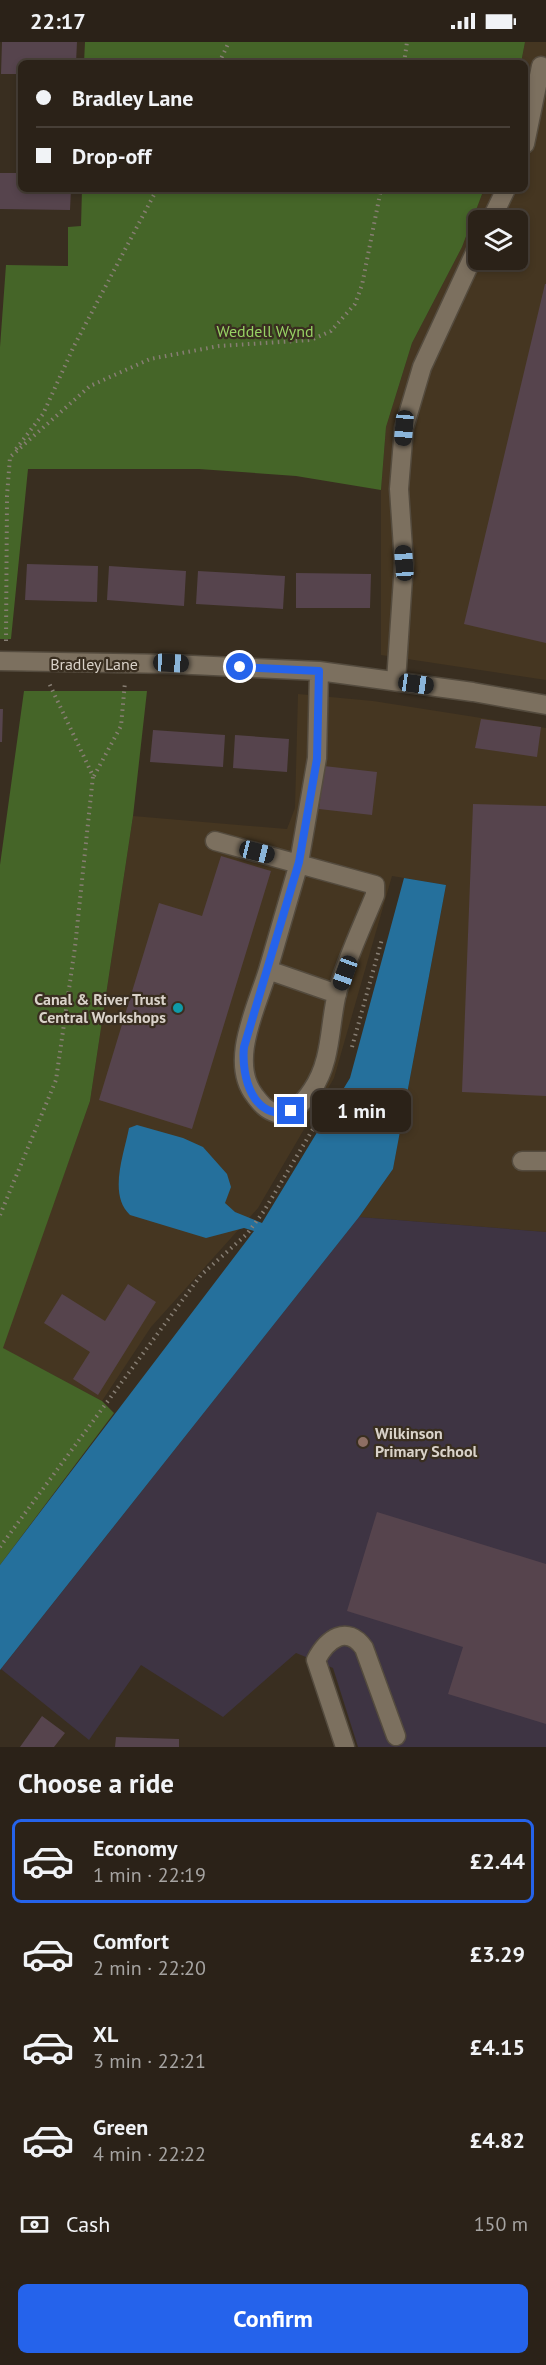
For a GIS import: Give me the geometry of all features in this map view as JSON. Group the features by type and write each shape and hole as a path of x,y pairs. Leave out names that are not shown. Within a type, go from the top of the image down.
{"street":[{"path":"528,129 541,66"},
{"path":"496,210 505,192"},
{"path":"396,681 404,563 399,489 404,428 422,367 468,268"},
{"name":"Bradley Lane","path":"3,661 40,664 171,663 319,671 546,705"},
{"path":"215,841 299,862 375,885 375,895 337,994 326,1061 312,1090 291,1111 280,1114 269,1111 252,1093 244,1079 244,1047 299,862 317,759 319,671"},
{"path":"268,970 337,994"},
{"path":"522,1161 546,1161"},
{"path":"345,1747 316,1660 323,1646 332,1638 345,1636 359,1641 364,1648 396,1736"}],"path":[{"path":"220,60 229,42"},
{"path":"404,60 407,42"},
{"path":"3,661 10,457 43,414 74,346 156,192"},
{"path":"10,457 90,386 150,359 219,346 311,340 331,331 355,304 362,285 380,192"},
{"path":"0,495 7,496"},
{"path":"40,664 93,776"},
{"path":"0,1215 56,1080 75,947 93,776 121,726 126,664"},
{"path":"0,1547 201,1275 247,1234 264,1211"}],"shaded area":[{"path":"525,42 546,42 546,680 381,655 381,490 386,427 412,343 468,231 468,270 528,270 528,210 476,210 483,192 528,192 528,60 522,60"},
{"path":"298,694 373,701 546,728 546,1232 359,1217 393,1169 446,885 392,876 334,1078 258,1208 151,1327 102,1401 2,1348 90,1101 133,816 287,829 295,808"},
{"name":"Wilkinson Primary School","path":"359,1217 546,1232 546,1747 358,1747 333,1668 296,1653 223,1717 141,1665 89,1740 1,1669"}],"green space":[{"path":"85,42 525,42 522,60 84,60"},
{"name":"Weddell Wynd","path":"82,192 483,192 476,210 468,210 468,231 462,247 412,343 386,427 381,490 296,476 199,469 28,469 11,639 0,639 0,347 6,265 68,266 68,227 81,226"},
{"path":"24,691 147,691 133,816 90,1101 3,1348 102,1401 114,1413 0,1565 0,865"}],"water":[{"path":"404,878 446,885 393,1169 359,1217 0,1670 0,1565 254,1231 244,1228 206,1238 130,1215 123,1207 119,1186 121,1162 129,1128 137,1125 183,1138 203,1147 227,1174 231,1187 225,1203 235,1212 262,1223 350,1078"}],"building":[{"path":"2,42 77,42 76,60 18,60 18,74 1,74"},
{"path":"0,173 18,173 18,192 71,192 70,210 0,209"},
{"path":"546,284 546,643 464,624"},
{"path":"27,564 98,566 97,602 25,600"},
{"path":"109,566 186,571 184,606 107,600"},
{"path":"198,571 285,576 283,609 196,604"},
{"path":"296,573 371,574 370,608 296,608"},
{"path":"0,709 3,709 2,742 0,742"},
{"path":"481,719 541,727 537,757 475,748"},
{"path":"153,730 225,735 223,767 150,762"},
{"path":"235,735 289,739 287,772 233,768"},
{"path":"324,766 377,772 372,815 319,809"},
{"path":"473,804 546,806 546,1096 462,1092"},
{"name":"Canal & River Trust Central Workshops","path":"221,856 271,871 192,1129 99,1100 159,903 202,916"},
{"path":"128,1284 156,1302 98,1395 73,1379 90,1352 44,1323 62,1294 105,1321"},
{"path":"377,1512 546,1564 546,1724 448,1694 463,1647 347,1611"},
{"path":"42,1716 65,1733 54,1747 20,1747"},
{"path":"116,1737 179,1739 179,1747 115,1747"}],"place":[{"name":"Canal & River Trust Central Workshops","path":"178,1008"},
{"name":"Wilkinson Primary School","path":"363,1442"}],"route":[{"path":"240,667 319,671 317,759 299,862 244,1047 244,1079 252,1093 269,1111 280,1114 291,1111"}]}
